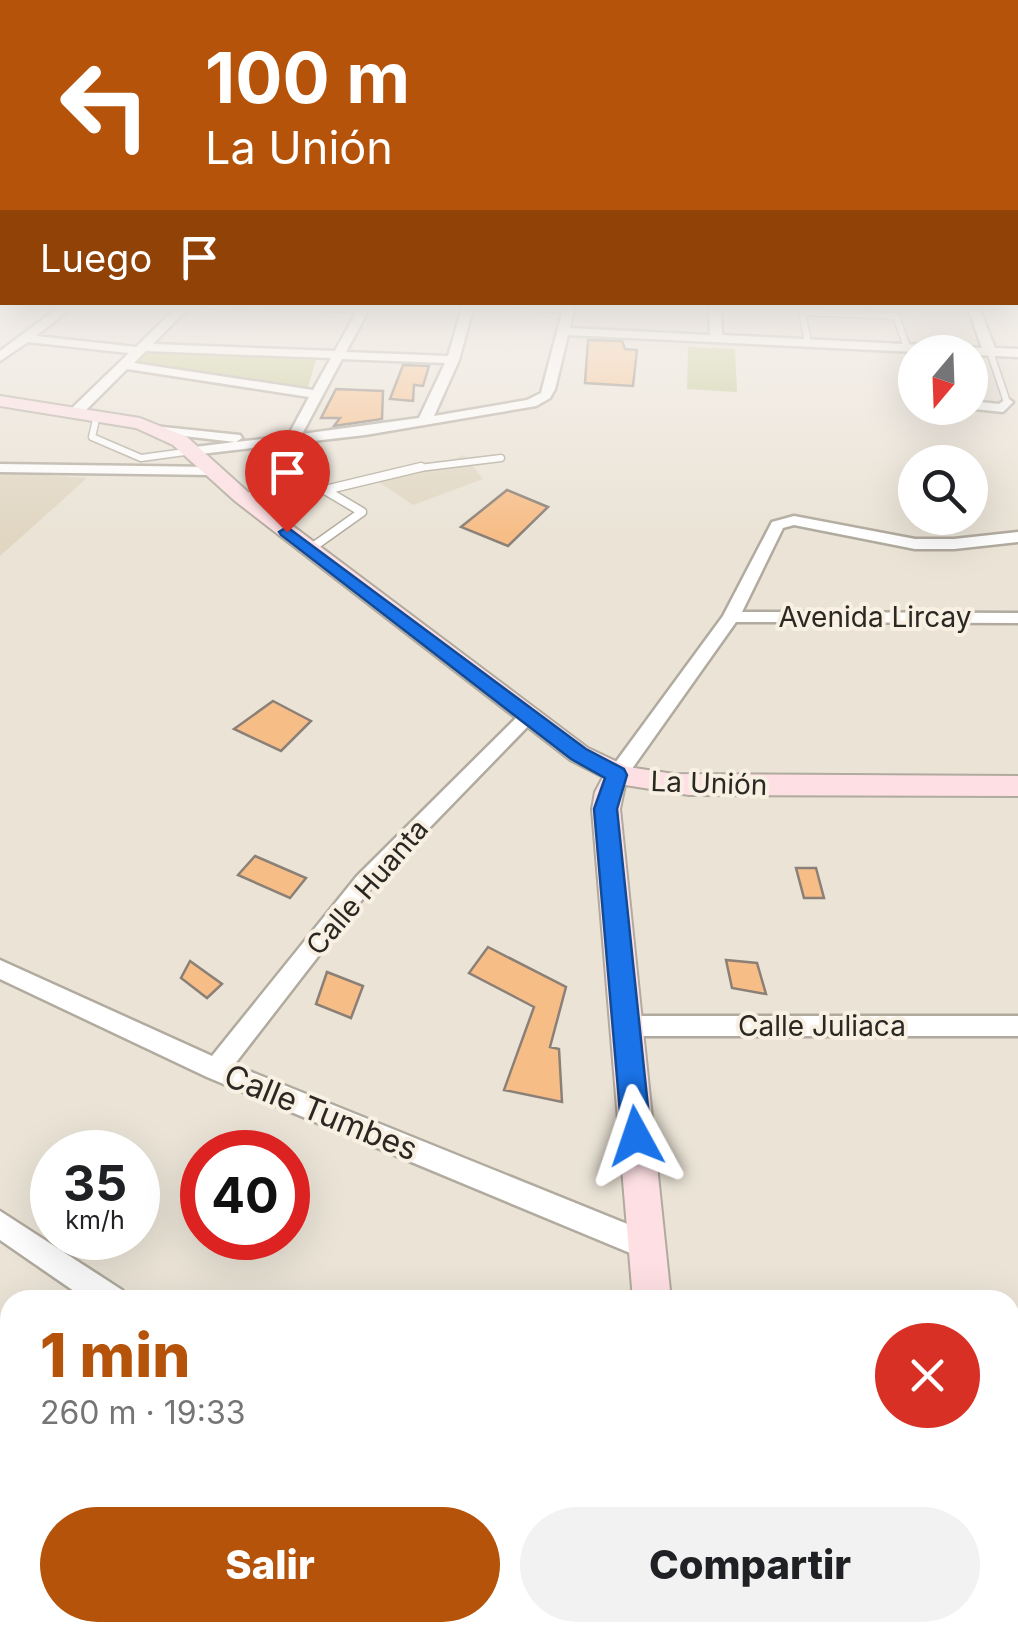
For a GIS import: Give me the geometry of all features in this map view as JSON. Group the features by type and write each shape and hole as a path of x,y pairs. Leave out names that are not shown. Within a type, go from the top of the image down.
{"main road":[{"name":"La Unión","path":"0,401 97,415 158,429 192,451 242,497 579,754 616,775 690,785 1018,786"},
{"path":"616,775 606,809 651,1290"}],"street":[{"path":"76,412 107,382"},
{"path":"234,382 316,394"},
{"path":"292,440 323,382"},
{"path":"424,422 442,382"},
{"path":"192,451 424,422 539,400 551,382"},
{"path":"988,407 1002,408 1007,402"},
{"path":"158,429 292,440"},
{"path":"0,468 214,470"},
{"path":"616,775 731,617 778,525 794,520 915,544 1018,537"},
{"name":"Avenida Lircay","path":"731,617 1018,618"},
{"name":"Calle Huanta","path":"216,1068 364,882 529,715"},
{"name":"Calle Tumbes","path":"0,969 216,1068 646,1246"},
{"name":"Calle Juliaca","path":"626,1026 1018,1026"},
{"path":"0,1224 97,1290"}],"lane":[{"path":"1000,382 1007,402"},
{"path":"97,415 92,437 141,458 192,451"},
{"path":"242,497 325,490 429,466 501,458"},
{"path":"310,549 362,512 325,490"}],"shaded area":[{"path":"464,455 483,479 413,505 373,478 418,473"},
{"path":"0,472 87,478 0,556"}],"green space":[{"path":"267,382 310,382 308,387"},
{"path":"687,382 737,382 737,392 687,389"}],"building":[{"path":"397,382 424,382 423,386 414,385 413,401 390,399"},
{"path":"585,382 633,382 633,386"},
{"path":"336,389 383,391 382,419 334,426 340,418 321,418"},
{"path":"507,490 548,507 508,546 461,527"},
{"path":"273,701 311,721 281,751 234,729"},
{"path":"255,856 306,878 290,898 238,875"},
{"path":"796,868 816,868 824,898 804,898"},
{"path":"488,947 566,987 550,1047 559,1049 562,1102 504,1090 534,1007 469,973"},
{"path":"726,960 757,963 766,994 732,988"},
{"path":"190,961 222,984 207,998 181,978"},
{"path":"327,972 363,986 351,1018 316,1004"}],"route":[{"path":"287,532 579,754 616,775 606,809 636,1136"}]}
